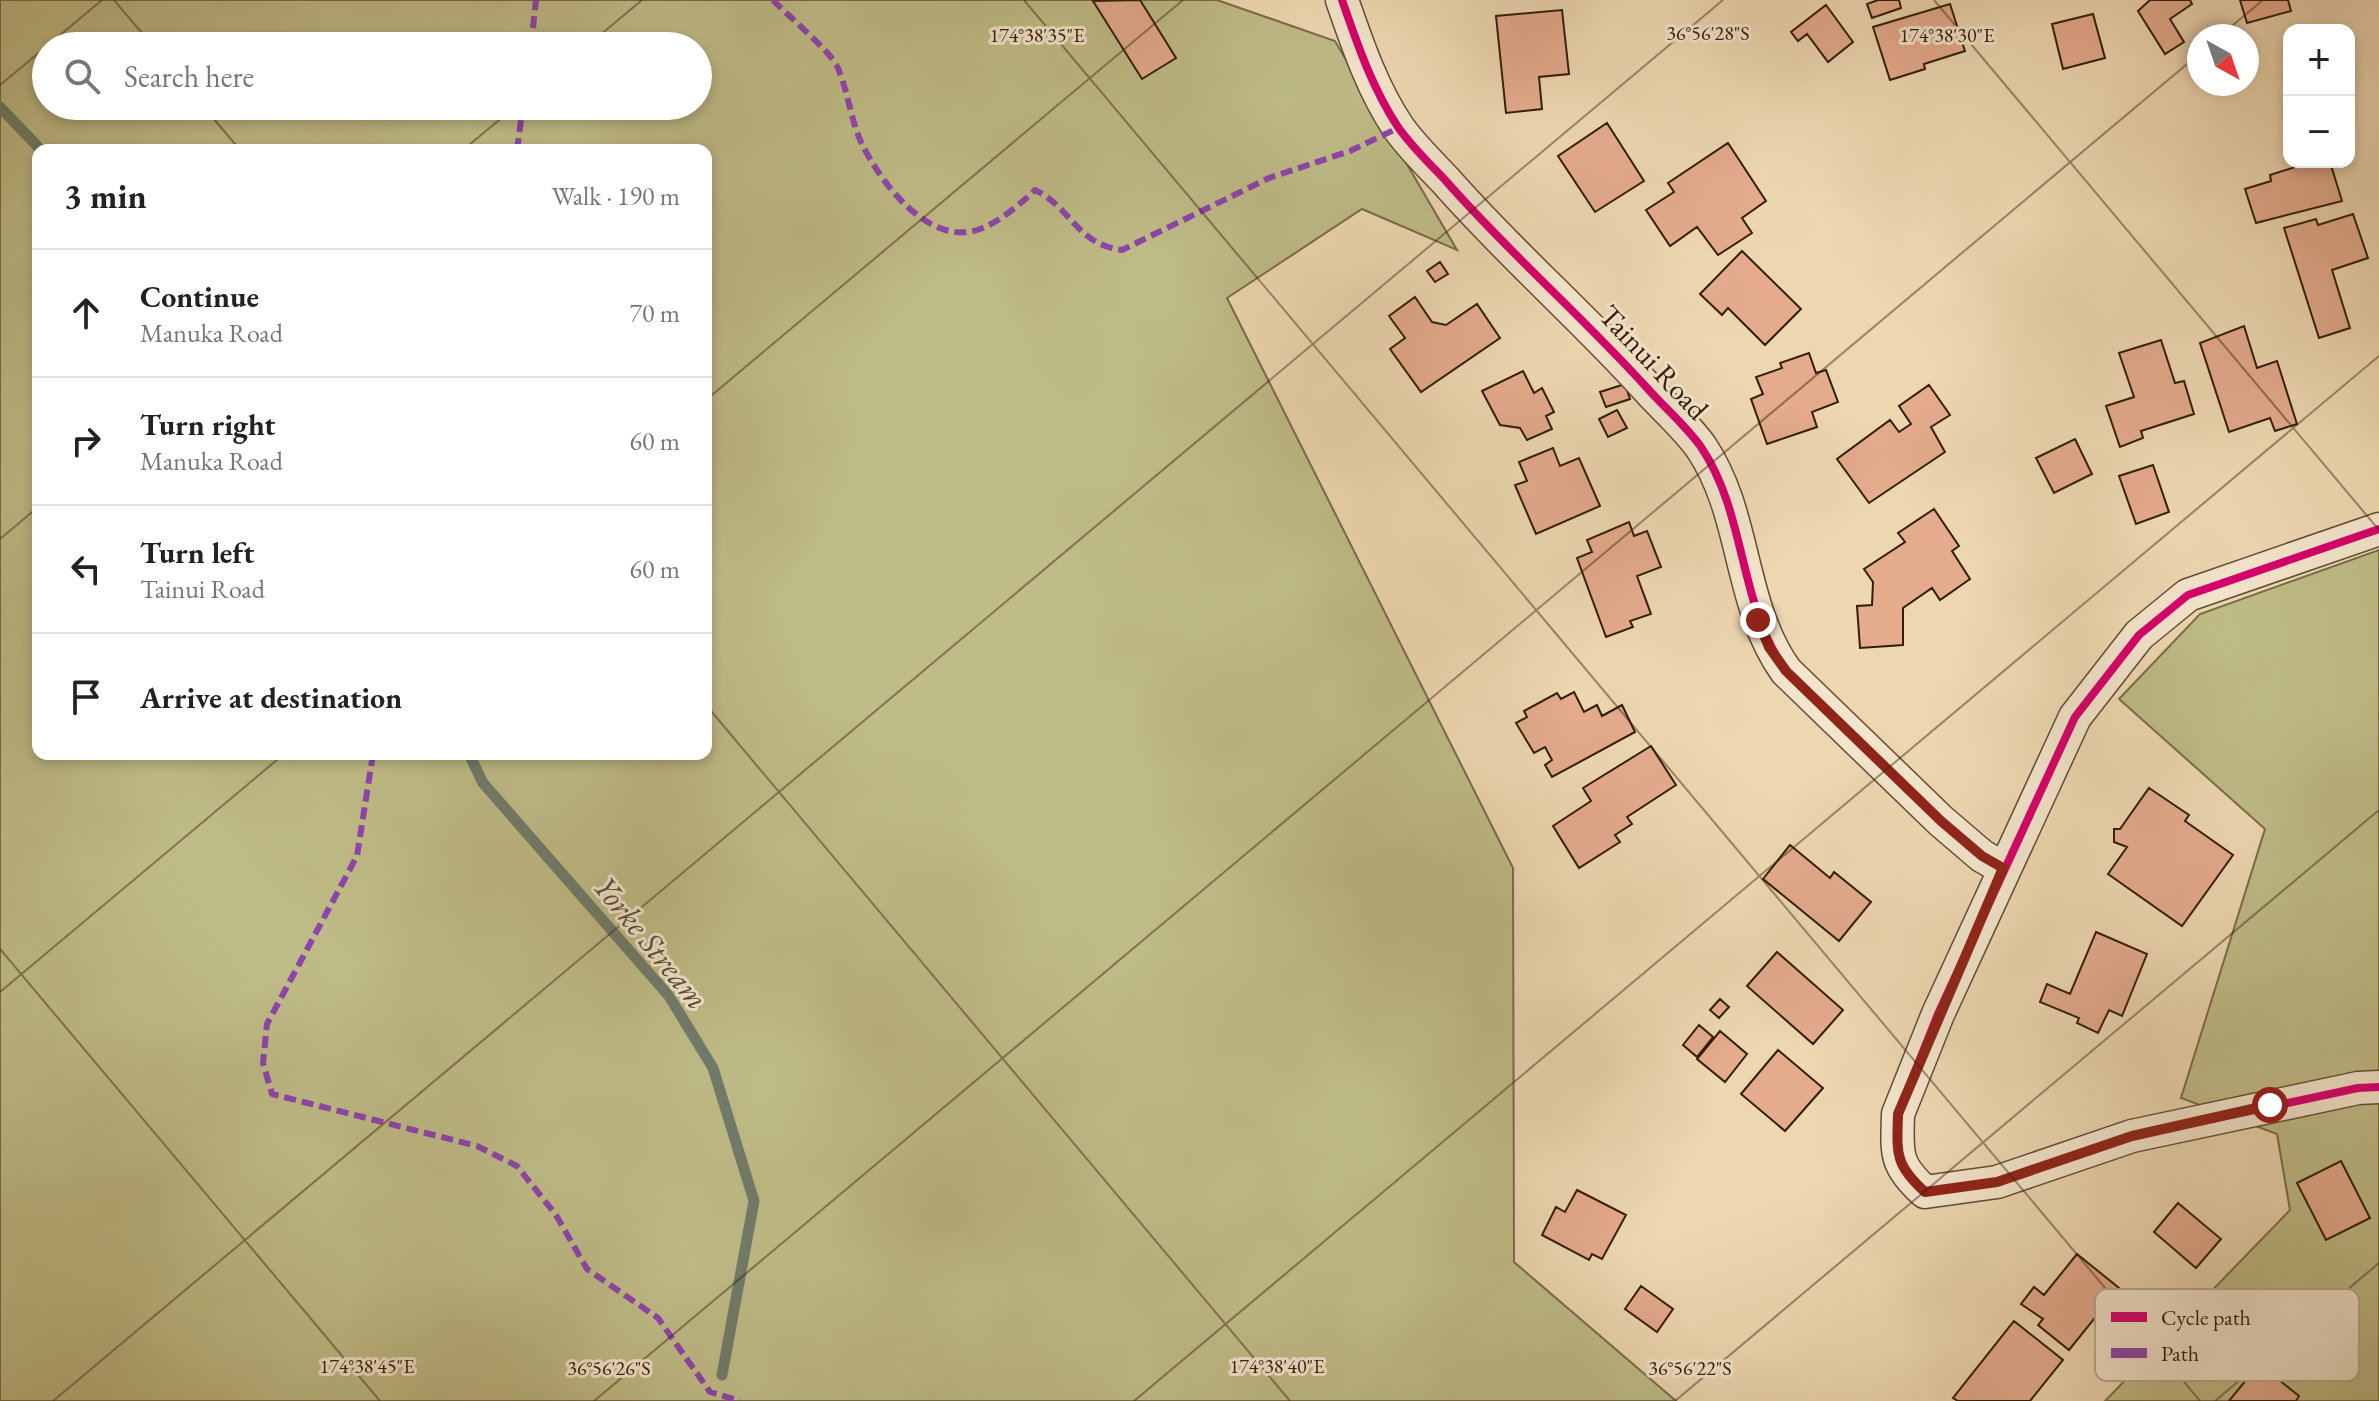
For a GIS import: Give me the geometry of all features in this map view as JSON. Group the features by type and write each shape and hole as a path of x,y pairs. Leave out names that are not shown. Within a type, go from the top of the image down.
{"street":[{"name":"Tainui Road","path":"1342,0 1365,63 1398,128 1474,213 1595,330 1700,446 1720,480 1734,521 1758,620 1769,647 1786,671 1941,821 1982,856 2003,868"},
{"path":"2379,529 2188,595 2139,635 2075,717 2003,868 1898,1114 1896,1156 1906,1175 1925,1192 1997,1182 2132,1136 2358,1088 2379,1087"}],"shaded area":[{"path":"0,0 1217,0 1335,41 1457,250 1362,209 1227,298 1513,868 1514,1262 1676,1401 0,1401"},
{"path":"2379,550 2379,1401 2105,1401 2124,1381 2359,1381 2359,1289 2213,1289 2290,1210 2277,1134 2181,1098 2265,829 2119,699 2200,614"}],"building":[{"path":"1140,0 1176,58 1142,79 1093,1"},
{"path":"1878,0 1899,0 1901,8 1872,18 1867,4"},
{"path":"2150,0 2190,0 2192,4 2170,19 2184,42 2165,54 2138,11"},
{"path":"2240,0 2288,0 2291,11 2247,23"},
{"path":"1950,4 1965,51 1924,64 1925,69 1890,80 1873,27"},
{"path":"1826,5 1853,42 1828,62 1807,34 1798,41 1791,32"},
{"path":"1562,10 1569,74 1539,77 1542,109 1506,113 1496,16"},
{"path":"2093,14 2105,58 2063,69 2052,24"},
{"path":"1607,123 1644,181 1595,212 1558,156"},
{"path":"1728,143 1766,201 1742,218 1752,233 1718,255 1697,227 1670,246 1646,210 1674,192 1668,183"},
{"path":"2292,168 2332,168 2342,201 2256,223 2245,189 2271,181 2270,175"},
{"path":"2353,214 2368,258 2332,270 2350,328 2319,338 2284,228 2316,219 2318,225"},
{"path":"1742,251 1801,309 1765,345 1728,308 1722,315 1700,294"},
{"path":"1440,262 1448,274 1435,282 1427,271"},
{"path":"1415,297 1432,322 1446,325 1477,304 1500,338 1421,392 1390,349 1405,338 1389,316"},
{"path":"2244,326 2257,368 2277,361 2297,424 2275,431 2270,418 2229,432 2200,343"},
{"path":"2161,340 2175,383 2184,381 2194,414 2141,431 2143,438 2120,447 2106,406 2134,397 2119,353"},
{"path":"1809,353 1816,373 1826,370 1838,402 1812,412 1817,427 1767,444 1751,399 1763,394 1756,377 1782,368 1780,363"},
{"path":"1523,371 1534,393 1542,388 1554,412 1546,416 1552,429 1527,440 1520,428 1500,425 1482,391"},
{"path":"1625,384 1630,399 1606,407 1600,392"},
{"path":"1929,385 1950,415 1931,427 1945,452 1869,503 1837,459 1890,420 1899,432 1911,424 1899,406"},
{"path":"1617,410 1627,428 1608,437 1599,419"},
{"path":"2075,439 2092,474 2054,493 2036,458"},
{"path":"1553,448 1560,466 1579,458 1600,506 1536,534 1515,485 1527,481 1519,462"},
{"path":"2153,465 2169,512 2136,524 2119,476"},
{"path":"1934,509 1959,546 1952,551 1970,579 1940,600 1932,588 1903,608 1903,645 1860,648 1857,606 1872,605 1873,582 1864,569 1905,542 1898,533"},
{"path":"1629,522 1634,536 1647,531 1661,567 1637,576 1651,614 1630,621 1633,627 1606,637 1577,558 1592,552 1587,540"},
{"path":"1574,692 1584,712 1597,705 1602,716 1622,705 1635,732 1552,777 1545,765 1552,760 1545,747 1534,753 1516,723 1527,717 1524,711 1557,693 1561,699"},
{"path":"1651,746 1676,785 1627,817 1632,824 1615,835 1620,842 1579,868 1553,826 1591,801 1583,788"},
{"path":"2149,788 2189,815 2185,821 2233,855 2182,926 2108,874 2127,847 2114,842 2114,829 2120,829"},
{"path":"1790,845 1830,878 1834,872 1871,902 1839,941 1763,879"},
{"path":"2096,932 2147,954 2122,1016 2109,1010 2098,1033 2077,1023 2079,1018 2040,1002 2047,984 2070,994"},
{"path":"1777,952 1843,1010 1813,1044 1747,986"},
{"path":"1720,999 1729,1007 1719,1018 1710,1010"},
{"path":"1699,1025 1713,1037 1697,1057 1683,1045"},
{"path":"1720,1031 1747,1054 1725,1082 1697,1059"},
{"path":"1778,1050 1823,1088 1785,1131 1741,1094"},
{"path":"2341,1161 2370,1218 2326,1240 2297,1183"},
{"path":"1577,1190 1626,1215 1602,1259 1592,1254 1589,1260 1542,1235 1556,1207 1565,1212"},
{"path":"2178,1203 2221,1239 2196,1268 2154,1232"},
{"path":"2077,1254 2119,1288 2095,1289 2095,1318 2069,1350 2038,1325 2043,1319 2021,1304 2034,1287 2044,1295"},
{"path":"1641,1286 1673,1309 1657,1332 1625,1309"},
{"path":"2014,1321 2063,1360 2030,1401 1958,1401 1953,1398"},
{"path":"2245,1381 2280,1381 2299,1396 2296,1401 2229,1401"}],"waterway":[{"name":"Yorke Stream","path":"0,107 35,144"},
{"name":"Yorke Stream","path":"472,760 483,783 669,996 713,1068 754,1201 722,1375"}],"marked path":[{"path":"533,32 536,0"},
{"path":"773,0 833,59 844,85 857,133 880,175 908,208 943,229 961,232 988,226 1035,190 1058,206 1094,241 1122,250 1269,178 1350,151 1398,128"},
{"path":"518,144 521,120"},
{"path":"372,760 357,856 267,1024 263,1063 272,1094 477,1146 517,1166 556,1215 587,1269 658,1318 710,1392 740,1401"}],"cycle path":[{"path":"1342,0 1373,81 1409,141 1701,447 1727,501 1759,617 1770,645 1786,671 1941,821 1982,856 2003,868"},
{"path":"2379,529 2188,595 2139,635 2075,717 1938,1014 1898,1114 1898,1148 1903,1165 1925,1192 1997,1182 2132,1136 2358,1088 2379,1087"}],"route":[{"path":"1758,620 1769,647 1786,671 1941,821 1982,856 2003,868 1938,1014 1898,1114 1896,1156 1906,1175 1925,1192 1997,1182 2132,1136 2270,1105"}]}
